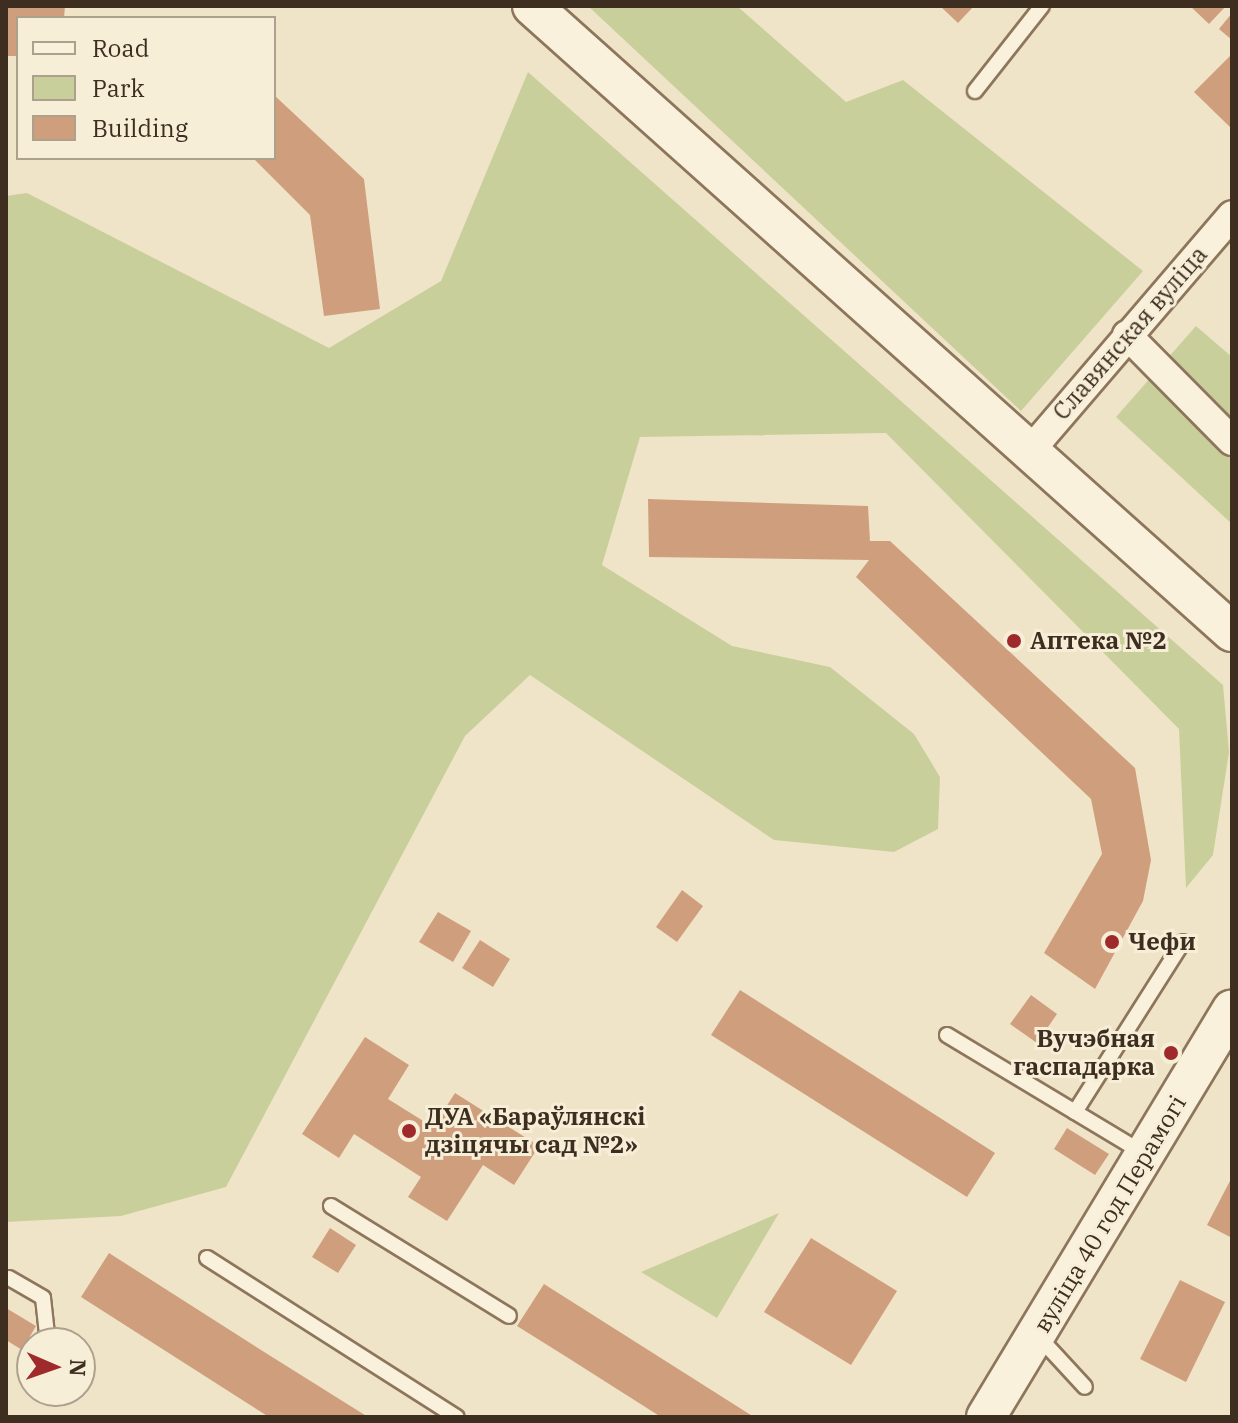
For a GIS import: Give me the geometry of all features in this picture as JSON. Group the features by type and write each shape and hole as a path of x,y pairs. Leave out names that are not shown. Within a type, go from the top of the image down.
{"main road":[{"path":"532,6 1232,632"},
{"name":"вуліца 40 год Перамогі","path":"986,1417 1038,1336 1232,1009"}],"street":[{"name":"Славянская вуліца","path":"1029,452 1232,215"},
{"path":"1127,335 1232,441"}],"lane":[{"path":"975,91 1042,6"},
{"path":"1075,1112 1183,942"},
{"path":"947,1035 1146,1155"},
{"path":"331,1206 509,1316"},
{"path":"207,1258 457,1417"},
{"path":"9,1278 43,1298 46,1327"},
{"path":"1038,1336 1085,1387"}],"green space":[{"path":"588,6 737,6 846,102 903,80 1143,271 1021,411"},
{"path":"528,72 1223,685 1229,752 1213,855 1186,888 1179,729 886,433 640,437 602,565 732,646 830,667 914,734 940,777 938,829 894,852 774,840 530,675 465,736 226,1187 121,1216 6,1222 6,196 27,193 329,348 441,281"},
{"path":"1196,326 1232,357 1232,524 1116,417"},
{"path":"779,1213 717,1318 641,1272"}],"building":[{"path":"6,6 65,6 64,16 16,16 16,56 6,56"},
{"path":"940,6 974,6 958,23"},
{"path":"1190,6 1226,6 1209,24"},
{"path":"1232,13 1232,40 1219,29"},
{"path":"1230,56 1232,58 1232,129 1194,92"},
{"path":"276,97 364,179 380,309 324,316 310,215 255,160 276,160"},
{"path":"648,499 868,506 870,541 890,541 1135,768 1151,860 1143,901 1095,989 1044,953 1102,854 1091,799 856,577 869,560 649,557"},
{"path":"682,890 703,906 677,942 656,927"},
{"path":"438,912 471,931 453,962 419,942"},
{"path":"480,940 510,959 493,987 462,968"},
{"path":"740,990 995,1153 967,1197 711,1035"},
{"path":"1031,995 1057,1014 1037,1043 1010,1024"},
{"name":"ДУА «Бараўлянскі дзіцячы сад №2»","path":"365,1037 409,1065 388,1099 433,1127 455,1093 539,1146 514,1185 483,1165 447,1221 408,1197 421,1177 354,1134 339,1158 302,1134"},
{"path":"1067,1128 1109,1154 1095,1175 1054,1149"},
{"path":"1232,1177 1232,1238 1207,1225"},
{"path":"330,1228 356,1245 338,1273 312,1257"},
{"path":"811,1238 897,1291 851,1365 764,1312"},
{"path":"109,1253 368,1417 269,1417 81,1297"},
{"path":"1180,1280 1225,1302 1186,1382 1140,1359"},
{"path":"544,1284 754,1417 661,1417 517,1326"},
{"path":"6,1308 36,1326 16,1327 16,1346 6,1340"}],"place":[{"name":"Аптека №2","path":"1014,641"},
{"name":"Чефи","path":"1112,942"},
{"name":"Вучэбная гаспадарка","path":"1171,1053"},
{"name":"ДУА «Бараўлянскі дзіцячы сад №2»","path":"409,1131"}]}
